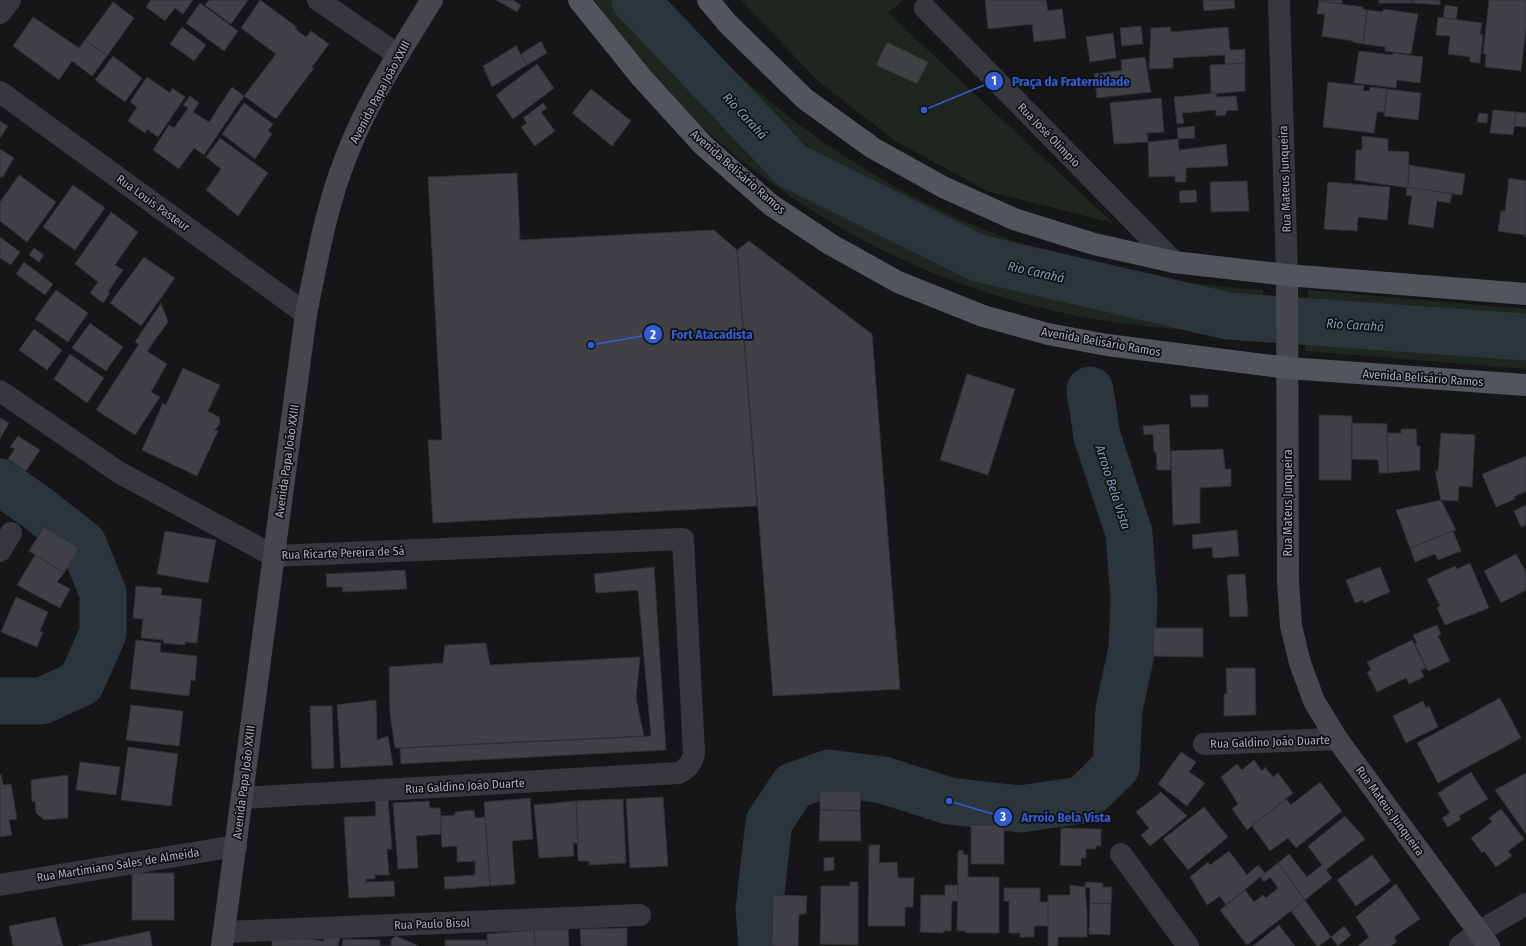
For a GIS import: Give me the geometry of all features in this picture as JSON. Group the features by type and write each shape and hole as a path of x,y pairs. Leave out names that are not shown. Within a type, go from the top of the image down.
{"main road":[{"name":"Avenida Papa João XXIII","path":"223,939 306,314 322,239 346,158 361,122 398,55 432,0"},
{"name":"Avenida Belisário Ramos","path":"579,0 641,77 703,145 771,204 830,244 898,282 983,316 1048,334 1107,345 1288,368 1526,385"},
{"path":"708,0 728,24 804,99 873,148 943,187 1014,219 1094,244 1174,262 1287,284 1526,294"},
{"name":"Rua Mateus Junqueira","path":"1287,284 1288,581 1290,626 1300,663 1314,701 1337,739 1484,939"}],"street":[{"path":"0,14 10,0"},
{"path":"318,0 398,55"},
{"name":"Rua Mateus Junqueira","path":"1279,0 1287,284"},
{"name":"Rua José Olímpio","path":"925,8 1174,262"},
{"name":"Rua Louis Pasteur","path":"0,92 306,314"},
{"name":"Rua Ricarte Pereira de Sá","path":"0,391 120,473 274,556 683,538 694,753 692,762 687,769"},
{"name":"Rua Galdino João Duarte","path":"1204,744 1337,739"},
{"name":"Rua Galdino João Duarte","path":"242,798 668,774 679,773 687,769"},
{"name":"Rua Martimiano Sales de Almeida","path":"0,885 236,846"},
{"path":"1121,854 1188,946"},
{"path":"1460,946 1484,939 1526,904"},
{"name":"Rua Paulo Bisol","path":"223,939 640,915"}],"shaded area":[{"path":"594,0 665,0 742,78 829,146 875,175 923,202 973,225 1024,245 1103,268 1183,282 1263,290 1262,338 1105,321 1038,307 995,295 952,280 910,263 869,243 829,221 791,197 714,138 653,75"},
{"path":"741,0 903,0 888,13 1113,223 987,191 894,140 818,81"},
{"path":"1308,290 1526,309 1526,369 1305,351"}],"building":[{"path":"151,0 193,0 183,14 175,8 165,21 146,7"},
{"path":"209,0 248,0 231,24 205,5"},
{"path":"260,0 297,27 295,29 306,37 311,31 329,44 312,67 314,68 276,119 244,96 276,54 241,28"},
{"path":"496,0 513,0 521,5 517,12"},
{"path":"985,0 1046,0 1048,11 1062,9 1066,38 1034,42 1032,24 988,29"},
{"path":"1203,0 1234,0 1235,8 1204,11"},
{"path":"1342,0 1342,4 1319,1"},
{"path":"1379,0 1412,0 1412,3 1379,3"},
{"path":"1413,0 1440,0 1440,5 1413,3"},
{"path":"1489,0 1526,0 1526,29 1521,71 1485,67 1486,54 1483,54"},
{"path":"1319,1 1363,7 1363,9 1367,10 1363,44 1322,36 1325,14 1317,14"},
{"path":"113,2 134,18 107,56 85,40"},
{"path":"200,3 238,31 224,51 186,23"},
{"path":"1445,5 1458,7 1456,19 1443,18"},
{"path":"1383,9 1418,14 1411,54 1385,51 1385,47 1363,44 1367,10 1383,12"},
{"path":"33,17 79,48 85,40 107,56 92,76 72,61 59,80 13,46"},
{"path":"1438,17 1482,23 1480,34 1483,34 1480,63 1470,62 1470,57 1448,54 1450,36 1436,35"},
{"path":"1141,26 1143,44 1122,46 1120,28"},
{"path":"182,27 206,45 194,61 170,44"},
{"path":"1170,27 1171,32 1228,27 1230,50 1245,49 1245,63 1225,65 1225,55 1173,58 1173,68 1149,69 1151,28"},
{"path":"1113,33 1116,58 1090,62 1086,37"},
{"path":"541,41 547,53 527,65 521,54"},
{"path":"887,42 928,62 917,84 876,65"},
{"path":"516,46 527,65 492,87 483,66"},
{"path":"1359,51 1423,57 1420,83 1397,80 1396,88 1354,83"},
{"path":"113,56 142,78 125,102 95,80"},
{"path":"1145,57 1151,92 1097,98 1094,74 1122,70 1121,60"},
{"path":"1245,63 1245,91 1211,94 1210,65"},
{"path":"537,64 554,88 513,119 496,95"},
{"path":"147,77 170,93 172,88 185,97 158,137 147,129 145,133 128,121 137,107 130,102"},
{"path":"1328,82 1364,86 1363,91 1369,91 1370,87 1387,89 1384,112 1377,112 1374,133 1323,127"},
{"path":"232,87 244,96 204,155 194,148 179,169 153,150 169,125 174,128 188,108 183,105 190,96 199,103 193,112 209,122"},
{"path":"591,89 631,121 612,146 572,113"},
{"path":"1387,89 1421,93 1418,120 1384,116"},
{"path":"1216,93 1217,97 1236,96 1238,110 1226,111 1226,115 1216,116 1216,110 1182,113 1184,123 1177,124 1174,97"},
{"path":"1161,98 1164,132 1147,133 1148,142 1114,144 1110,103"},
{"path":"244,103 273,124 268,131 272,134 255,159 222,134"},
{"path":"543,103 547,108 541,112 555,131 535,146 521,127 527,123 523,118"},
{"path":"1493,110 1516,112 1513,135 1490,133"},
{"path":"1516,112 1526,113 1526,127 1514,126"},
{"path":"1479,113 1488,114 1487,123 1477,122"},
{"path":"0,121 8,126 0,138"},
{"path":"1194,126 1195,138 1178,139 1177,128"},
{"path":"1362,136 1388,139 1388,151 1409,152 1408,188 1355,180 1356,150 1362,150"},
{"path":"220,138 268,173 238,216 206,190 221,169 206,157"},
{"path":"1178,139 1179,150 1226,144 1228,166 1186,168 1186,182 1175,182 1175,176 1149,177 1148,142"},
{"path":"0,149 14,158 2,178 0,176"},
{"path":"1409,165 1465,174 1462,195 1408,188"},
{"path":"517,173 520,240 714,230 737,250 757,506 433,523 428,440 442,440 428,177"},
{"path":"19,175 56,202 27,242 0,221 0,202"},
{"path":"1509,178 1526,181 1526,237 1524,237 1525,235 1498,231 1501,211 1505,211"},
{"path":"1247,181 1249,211 1211,212 1210,182"},
{"path":"1328,182 1390,187 1387,220 1358,217 1357,231 1324,229"},
{"path":"73,185 105,208 75,250 43,227"},
{"path":"1407,187 1452,194 1450,203 1437,201 1433,228 1408,224 1412,196 1406,195"},
{"path":"1196,190 1197,202 1180,203 1179,191"},
{"path":"111,212 138,232 115,265 123,270 108,292 110,293 103,303 90,293 98,282 75,264"},
{"path":"0,237 20,252 11,265 0,258"},
{"path":"749,241 872,334 900,689 773,696 737,250"},
{"path":"34,248 44,255 39,262 29,255"},
{"path":"144,257 175,278 141,326 110,303"},
{"path":"24,262 53,284 45,295 16,274"},
{"path":"56,290 88,313 68,342 35,319"},
{"path":"161,303 168,322 147,351 167,364 151,392 160,397 135,435 96,410 139,344 135,342"},
{"path":"90,323 123,347 106,371 72,348"},
{"path":"34,329 62,350 47,370 19,350"},
{"path":"70,354 104,378 87,403 54,379"},
{"path":"183,368 220,385 208,411 219,417 220,423 214,430 218,431 197,476 142,450 163,403 166,405"},
{"path":"967,374 1015,389 988,475 940,460"},
{"path":"1190,395 1208,395 1208,407 1191,407"},
{"path":"1319,415 1352,416 1351,480 1319,480"},
{"path":"0,418 9,423 0,439"},
{"path":"1352,423 1387,424 1388,473 1379,473 1378,460 1352,459"},
{"path":"1169,424 1171,470 1157,470 1153,434 1144,435 1143,426"},
{"path":"1401,429 1416,429 1417,446 1420,446 1420,470 1388,473 1387,433 1401,433"},
{"path":"1441,433 1475,435 1472,487 1459,486 1458,501 1441,500 1435,471 1438,471"},
{"path":"18,436 40,450 26,471 8,459 15,449 10,447"},
{"path":"1223,449 1225,469 1231,469 1231,486 1200,488 1200,523 1173,525 1171,451"},
{"path":"1526,456 1526,491 1514,497 1515,499 1496,507 1482,474"},
{"path":"1441,500 1456,530 1410,548 1396,510"},
{"path":"1526,505 1526,525 1521,527 1514,511"},
{"path":"44,527 79,548 64,573 29,551"},
{"path":"1237,530 1239,556 1213,558 1212,547 1193,549 1192,535"},
{"path":"165,531 216,540 208,583 157,574"},
{"path":"1453,531 1461,551 1438,560 1435,554 1415,562 1410,548"},
{"path":"1516,554 1526,572 1526,590 1501,603 1484,571"},
{"path":"35,555 64,573 57,582 70,589 60,608 17,585"},
{"path":"1470,563 1489,608 1445,625 1437,608 1440,606 1427,579 1455,566 1457,569"},
{"path":"654,567 666,750 401,764 400,748 651,736 638,590 596,593 594,574"},
{"path":"1380,567 1390,592 1364,603 1363,600 1355,603 1346,580"},
{"path":"405,570 407,589 343,592 342,587 327,587 326,574"},
{"path":"1245,574 1248,616 1230,617 1227,575"},
{"path":"136,586 162,588 161,595 202,599 197,643 185,642 185,645 163,643 164,640 141,638 143,619 133,618"},
{"path":"16,597 48,612 40,631 43,632 37,647 1,632"},
{"path":"1437,625 1441,634 1438,636 1450,661 1428,671 1415,644 1417,643 1413,635"},
{"path":"1154,628 1203,628 1203,657 1153,656"},
{"path":"136,640 161,643 160,652 197,656 195,681 191,680 189,696 130,689"},
{"path":"1412,640 1426,668 1421,670 1424,677 1409,684 1406,678 1377,692 1367,672 1371,670 1367,662"},
{"path":"486,643 490,665 640,657 636,698 644,736 395,748 390,714 389,667 443,663 445,645"},
{"path":"1226,668 1255,668 1256,715 1224,716 1224,694 1227,694"},
{"path":"1500,698 1521,738 1438,783 1417,743"},
{"path":"376,700 377,740 388,736 393,765 341,768 337,705"},
{"path":"1423,701 1426,708 1429,706 1438,727 1406,743 1393,716"},
{"path":"131,705 183,711 179,746 126,740"},
{"path":"310,706 332,706 334,768 312,769"},
{"path":"128,747 178,754 171,806 121,800"},
{"path":"1181,752 1196,762 1189,772 1205,783 1187,806 1158,784"},
{"path":"1254,760 1262,771 1265,767 1273,777 1278,773 1293,793 1247,830 1232,809 1238,804 1221,777 1237,764 1242,770"},
{"path":"80,762 120,767 116,795 76,790"},
{"path":"1471,772 1488,799 1459,816 1461,819 1448,827 1442,818 1450,813 1438,793"},
{"path":"1526,773 1526,834 1495,790"},
{"path":"0,774 3,785 11,784 17,819 9,820 12,835 0,837"},
{"path":"68,775 68,818 44,820 36,813 35,801 32,802 31,780"},
{"path":"1320,782 1342,811 1296,848 1288,838 1270,851 1252,826 1286,799 1291,805"},
{"path":"820,791 861,791 860,811 820,810"},
{"path":"1161,792 1187,816 1150,846 1141,835 1149,828 1136,812"},
{"path":"663,797 668,866 630,868 626,799"},
{"path":"530,798 533,839 512,841 515,884 490,886 484,802"},
{"path":"388,799 392,849 387,849 389,875 375,875 375,879 366,879 366,882 394,881 395,896 349,898 344,817 376,816 375,800"},
{"path":"623,799 626,863 589,865 589,861 578,861 576,801"},
{"path":"429,801 430,808 440,808 442,834 416,836 418,868 398,869 393,803"},
{"path":"576,801 578,843 573,843 574,856 539,858 534,805"},
{"path":"1204,807 1228,837 1188,870 1163,839"},
{"path":"1501,809 1524,839 1508,851 1512,856 1496,867 1484,851 1482,853 1471,838 1492,822 1489,818"},
{"path":"474,810 475,818 485,817 490,886 445,889 444,877 475,875 475,861 457,862 457,846 442,847 440,816 455,815 455,812"},
{"path":"820,810 860,811 861,841 819,841"},
{"path":"1345,816 1365,839 1326,870 1332,878 1305,900 1278,863 1289,854 1307,877 1322,865 1308,846"},
{"path":"971,825 1004,825 1004,864 971,864"},
{"path":"1061,828 1101,829 1101,846 1096,846 1096,849 1086,849 1086,858 1081,858 1081,866 1060,865"},
{"path":"869,845 880,845 879,863 897,862 898,878 914,878 913,907 905,907 905,926 868,926"},
{"path":"963,850 963,854 968,855 968,877 999,877 999,933 966,933 966,931 957,931 958,851"},
{"path":"1229,851 1247,875 1258,865 1265,873 1226,905 1220,896 1207,905 1190,877 1208,862 1210,865"},
{"path":"1372,855 1391,881 1356,906 1337,880"},
{"path":"834,857 834,870 824,871 824,858"},
{"path":"1278,863 1305,900 1247,945 1220,910 1245,890 1254,902 1263,895 1266,898 1278,888 1270,877 1264,882 1260,877"},
{"path":"132,873 174,873 174,920 132,920"},
{"path":"850,882 858,882 858,945 820,944 821,886 850,886"},
{"path":"1085,882 1103,883 1103,887 1112,887 1111,904 1090,903 1090,888 1085,887"},
{"path":"1396,884 1420,919 1394,937 1397,942 1391,946 1358,946 1369,937 1356,917"},
{"path":"945,885 958,885 958,901 952,901 951,931 944,931 943,933 920,932 921,895 945,895"},
{"path":"1070,885 1085,887 1087,937 1058,937 1058,946 1048,946 1048,895 1070,895"},
{"path":"1004,888 1040,888 1040,902 1048,902 1048,926 1034,926 1034,937 1020,937 1020,933 1009,933 1009,901 1004,901"},
{"path":"773,895 807,896 806,914 799,914 798,946 772,946"},
{"path":"1305,900 1331,937 1319,946 1317,946 1291,911"},
{"path":"1090,903 1111,904 1110,935 1089,934"},
{"path":"55,917 63,946 13,946 9,926"},
{"path":"1279,925 1295,946 1253,946"},
{"path":"1344,926 1351,935 1338,946 1331,937"},
{"path":"627,928 627,946 581,946 580,929"},
{"path":"568,929 569,946 535,946 534,930"},
{"path":"534,930 535,946 487,946 487,934"},
{"path":"150,931 152,946 78,946"},
{"path":"272,934 323,941 325,934 340,936 338,946 272,946"},
{"path":"396,936 419,946 391,946 391,940"},
{"path":"343,939 380,940 380,946 342,946"},
{"path":"445,940 487,940 487,946 445,946"}],"waterway":[{"name":"Rio Carahá","path":"635,0 792,166 978,258 1228,316 1526,337"},
{"name":"Arroio Bela Vista","path":"762,946 759,910 769,822 793,786 829,773 883,780 949,801 1020,809 1082,800 1116,767 1119,709 1132,649 1134,599 1129,533 1097,436 1090,390"},
{"path":"0,482 36,507 83,544 103,593 103,633 81,683 42,701 0,701"}],"place":[{"name":"Praça da Fraternidade","path":"924,110"},
{"name":"Fort Atacadista","path":"591,345"},
{"name":"Arroio Bela Vista","path":"949,801"}]}
